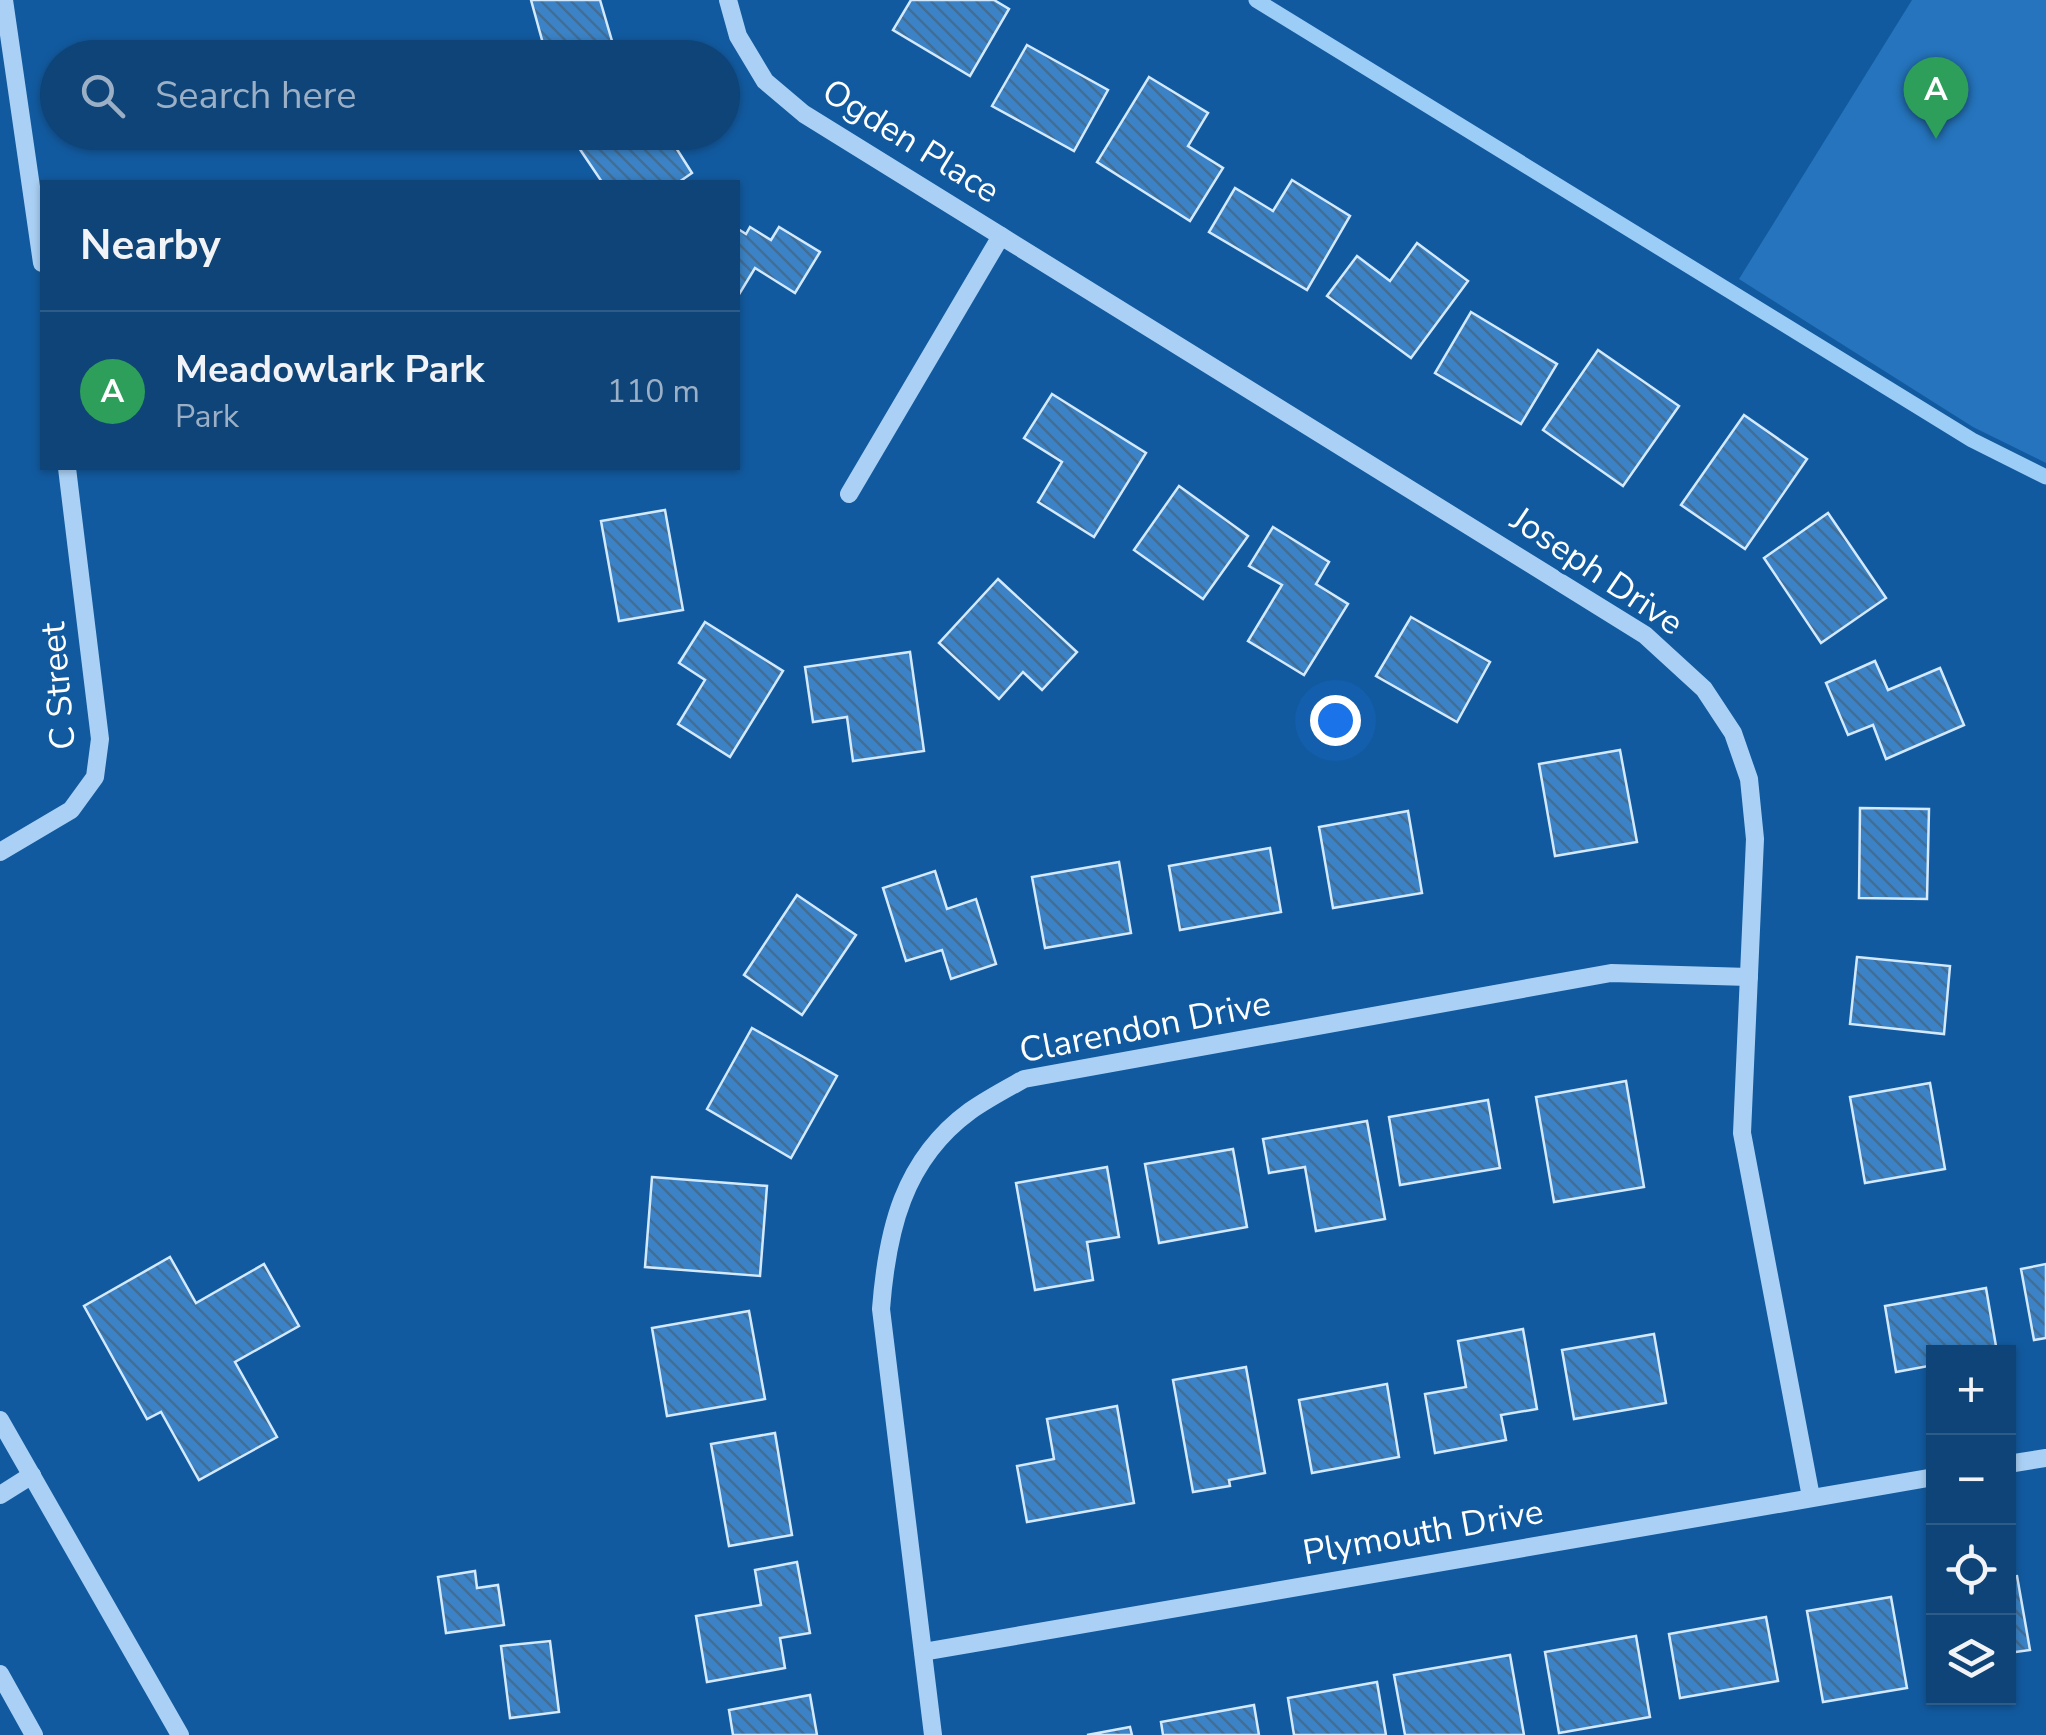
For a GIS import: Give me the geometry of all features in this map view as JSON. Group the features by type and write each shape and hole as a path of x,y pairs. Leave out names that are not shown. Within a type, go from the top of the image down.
{"street":[{"path":"4,0 40,249"},
{"name":"Ogden Place","path":"728,0 738,36 765,81 804,114 1001,236 849,494"},
{"name":"Joseph Drive","path":"1001,236 1645,635 1704,689 1733,732 1749,779 1755,839 1742,1133 1811,1497"},
{"name":"C Street","path":"0,852 71,810 95,778 100,739 67,470"},
{"name":"Clarendon Drive","path":"934,1735 881,1309 886,1250 902,1199 931,1147 970,1111 1024,1079 1611,973 1749,977"},
{"path":"1,1424 180,1735"},
{"path":"2016,1463 2046,1458"},
{"path":"0,1495 32,1475"},
{"name":"Plymouth Drive","path":"924,1652 1926,1478"},
{"path":"0,1674 34,1735"}],"shaded area":[{"path":"1912,0 2046,0 2046,463 1973,427 1739,279"}],"building":[{"path":"531,0 600,0 612,40 542,40"},
{"path":"911,0 994,0 1009,9 970,76 893,30"},
{"path":"1027,45 1108,90 1074,151 992,106"},
{"path":"1149,77 1208,113 1188,146 1223,168 1190,221 1097,162"},
{"path":"580,150 677,150 692,173 682,180 601,180"},
{"path":"1292,180 1350,216 1307,290 1209,232 1235,188 1273,211"},
{"path":"750,227 771,240 779,227 820,252 795,293 755,268 740,293 740,230 746,234"},
{"path":"1417,243 1468,281 1411,358 1327,296 1357,256 1390,281"},
{"path":"1471,312 1557,364 1521,424 1435,373"},
{"path":"1598,350 1679,406 1623,486 1543,430"},
{"path":"1052,394 1146,453 1094,537 1038,502 1062,462 1024,438"},
{"path":"1744,415 1807,459 1745,549 1681,505"},
{"path":"1179,486 1248,536 1203,599 1134,550"},
{"path":"665,510 683,610 619,621 601,521"},
{"path":"1828,513 1886,598 1821,643 1764,558"},
{"path":"1273,527 1329,562 1316,584 1348,604 1304,675 1248,641 1282,585 1249,566"},
{"path":"998,579 1077,652 1042,690 1023,672 999,699 939,643"},
{"path":"1411,617 1490,662 1457,722 1376,676"},
{"path":"705,622 783,671 730,757 678,724 705,680 679,663"},
{"path":"910,652 924,751 853,761 847,717 813,722 805,667"},
{"path":"1875,661 1888,690 1940,668 1964,725 1886,759 1873,725 1848,735 1826,683"},
{"path":"1620,750 1637,842 1555,856 1539,764"},
{"path":"1860,808 1929,809 1927,899 1859,898"},
{"path":"1408,811 1422,893 1333,908 1319,827"},
{"path":"1270,848 1281,912 1180,930 1169,866"},
{"path":"1119,862 1131,933 1045,948 1032,877"},
{"path":"935,871 947,909 976,899 996,964 951,979 942,950 906,961 883,888"},
{"path":"797,895 856,935 802,1015 744,975"},
{"path":"1857,957 1950,966 1944,1034 1850,1024"},
{"path":"752,1028 837,1076 791,1158 707,1109"},
{"path":"1626,1081 1644,1187 1554,1202 1536,1097"},
{"path":"1930,1083 1945,1169 1865,1183 1850,1097"},
{"path":"1488,1100 1500,1168 1400,1185 1389,1117"},
{"path":"1367,1121 1385,1219 1316,1231 1305,1167 1269,1173 1263,1139"},
{"path":"1233,1149 1247,1227 1159,1243 1145,1164"},
{"path":"1107,1167 1119,1237 1087,1242 1093,1280 1035,1290 1016,1183"},
{"path":"652,1177 767,1186 760,1276 645,1267"},
{"path":"170,1257 196,1303 264,1264 299,1326 235,1362 277,1437 199,1480 161,1412 147,1419 84,1306"},
{"path":"2046,1264 2046,1338 2034,1340 2021,1269"},
{"path":"1986,1288 1996,1345 1926,1345 1926,1366 1896,1372 1885,1306"},
{"path":"749,1311 765,1399 667,1416 652,1328"},
{"path":"1523,1329 1537,1409 1501,1415 1506,1440 1435,1453 1425,1394 1466,1387 1458,1341"},
{"path":"1654,1334 1666,1403 1574,1419 1562,1350"},
{"path":"1246,1367 1265,1473 1229,1480 1230,1486 1193,1492 1173,1380"},
{"path":"1387,1384 1399,1457 1312,1473 1299,1400"},
{"path":"1117,1406 1134,1503 1027,1522 1017,1466 1054,1459 1047,1419"},
{"path":"775,1433 792,1535 729,1546 711,1444"},
{"path":"797,1562 810,1633 780,1638 785,1668 707,1682 696,1616 761,1605 755,1570"},
{"path":"475,1571 477,1588 498,1585 504,1625 446,1633 438,1577"},
{"path":"2016,1576 2030,1650 2016,1652 2016,1615"},
{"path":"1891,1597 1907,1688 1823,1702 1807,1611"},
{"path":"1766,1617 1778,1681 1680,1698 1669,1634"},
{"path":"1636,1636 1650,1717 1559,1733 1545,1652"},
{"path":"550,1641 559,1712 510,1718 501,1646"},
{"path":"1510,1655 1524,1735 1405,1735 1394,1675"},
{"path":"1377,1682 1386,1735 1294,1735 1288,1698"},
{"path":"810,1695 817,1735 733,1735 729,1710"},
{"path":"1254,1705 1259,1735 1163,1735 1161,1722"},
{"path":"1130,1727 1132,1735 1087,1735"}],"waterway":[{"path":"1256,0 1972,440 2046,477"}],"place":[{"name":"Meadowlark Park","path":"1936,139"}]}
